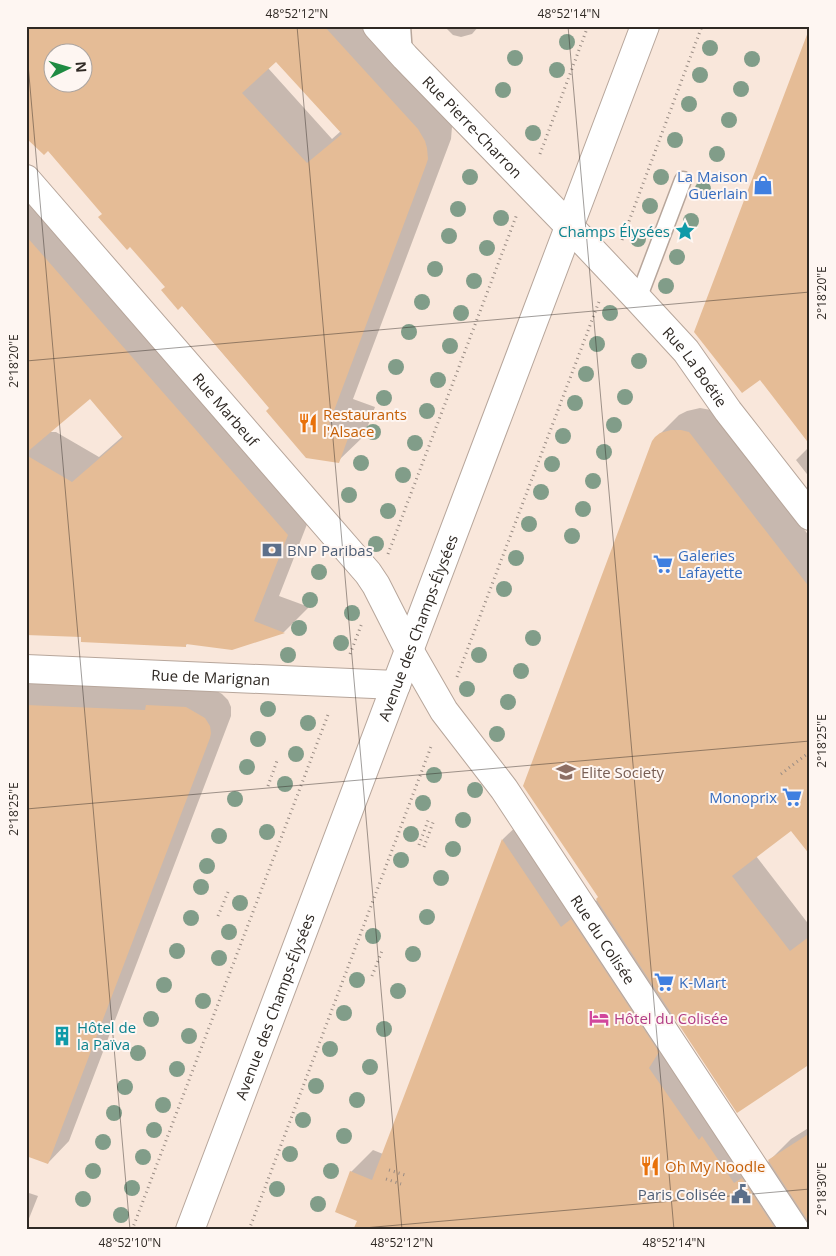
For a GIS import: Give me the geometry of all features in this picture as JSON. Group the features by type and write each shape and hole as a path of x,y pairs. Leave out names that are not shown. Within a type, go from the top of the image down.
{"street":[{"name":"Rue Pierre-Charron","path":"377,26 404,57 570,226"},
{"name":"Avenue des Champs-Élysées","path":"190,1230 645,26"},
{"name":"Rue Marbeuf","path":"26,179 368,573 409,650"},
{"name":"Rue La Boétie","path":"570,226 686,351 728,411 810,516"},
{"name":"Rue du Colisée","path":"409,650 444,712 504,789 795,1230"},
{"name":"Rue de Marignan","path":"26,669 396,685"}],"lane":[{"path":"402,26 404,57"},
{"path":"638,299 683,180"}],"path":[{"path":"528,184 588,26"},
{"path":"621,242 702,26"},
{"path":"454,686 600,298"},
{"path":"249,1230 434,738"},
{"path":"781,774 807,754"},
{"path":"268,786 278,758"},
{"path":"419,845 429,818"},
{"path":"424,847 434,820"},
{"path":"218,916 228,892"},
{"path":"372,976 382,951"},
{"path":"389,1170 404,1175"},
{"path":"386,1179 401,1184"}],"building":[{"path":"26,26 324,26 418,129 425,141 428,159 329,424 350,433 339,463 306,458 266,411 269,408 182,306 178,310 161,290 165,287 130,247 127,250 98,217 102,214 48,151 44,155 26,138","holes":["276,62 342,134 307,163 242,93"]},
{"path":"808,32 810,33 810,445 760,380 742,393 694,332"},
{"path":"26,236 288,535 254,621 285,633 232,650 186,644 186,647 81,642 81,637 26,635 26,455 72,482 123,438 90,399 26,453"},
{"path":"671,430 689,432 810,588 810,855 791,831 732,876 790,951 810,936 810,1064 737,1113 596,899 598,897 523,786 652,441 660,433"},
{"path":"26,705 145,710 146,705 186,707 205,718 210,726 211,733 48,1164 26,1156"},
{"path":"502,839 561,927 571,919 659,1052 649,1068 699,1140 702,1136 734,1183 742,1178 776,1230 353,1230 357,1221 335,1212 350,1171 372,1180"},
{"path":"810,1133 810,1226 768,1160"}],"place":[{"name":"La Maison Guerlain","path":"763,185"},
{"name":"Champs Élysées","path":"685,231"},
{"name":"Restaurants l'Alsace","path":"308,423"},
{"name":"BNP Paribas","path":"272,550"},
{"name":"Galeries Lafayette","path":"663,564"},
{"name":"Elite Society","path":"566,772"},
{"name":"Monoprix","path":"792,797"},
{"name":"K-Mart","path":"664,982"},
{"name":"Hôtel du Colisée","path":"599,1018"},
{"name":"Hôtel de la Païva","path":"62,1036"},
{"name":"Oh My Noodle","path":"650,1166"},
{"name":"Paris Colisée","path":"741,1194"}]}
